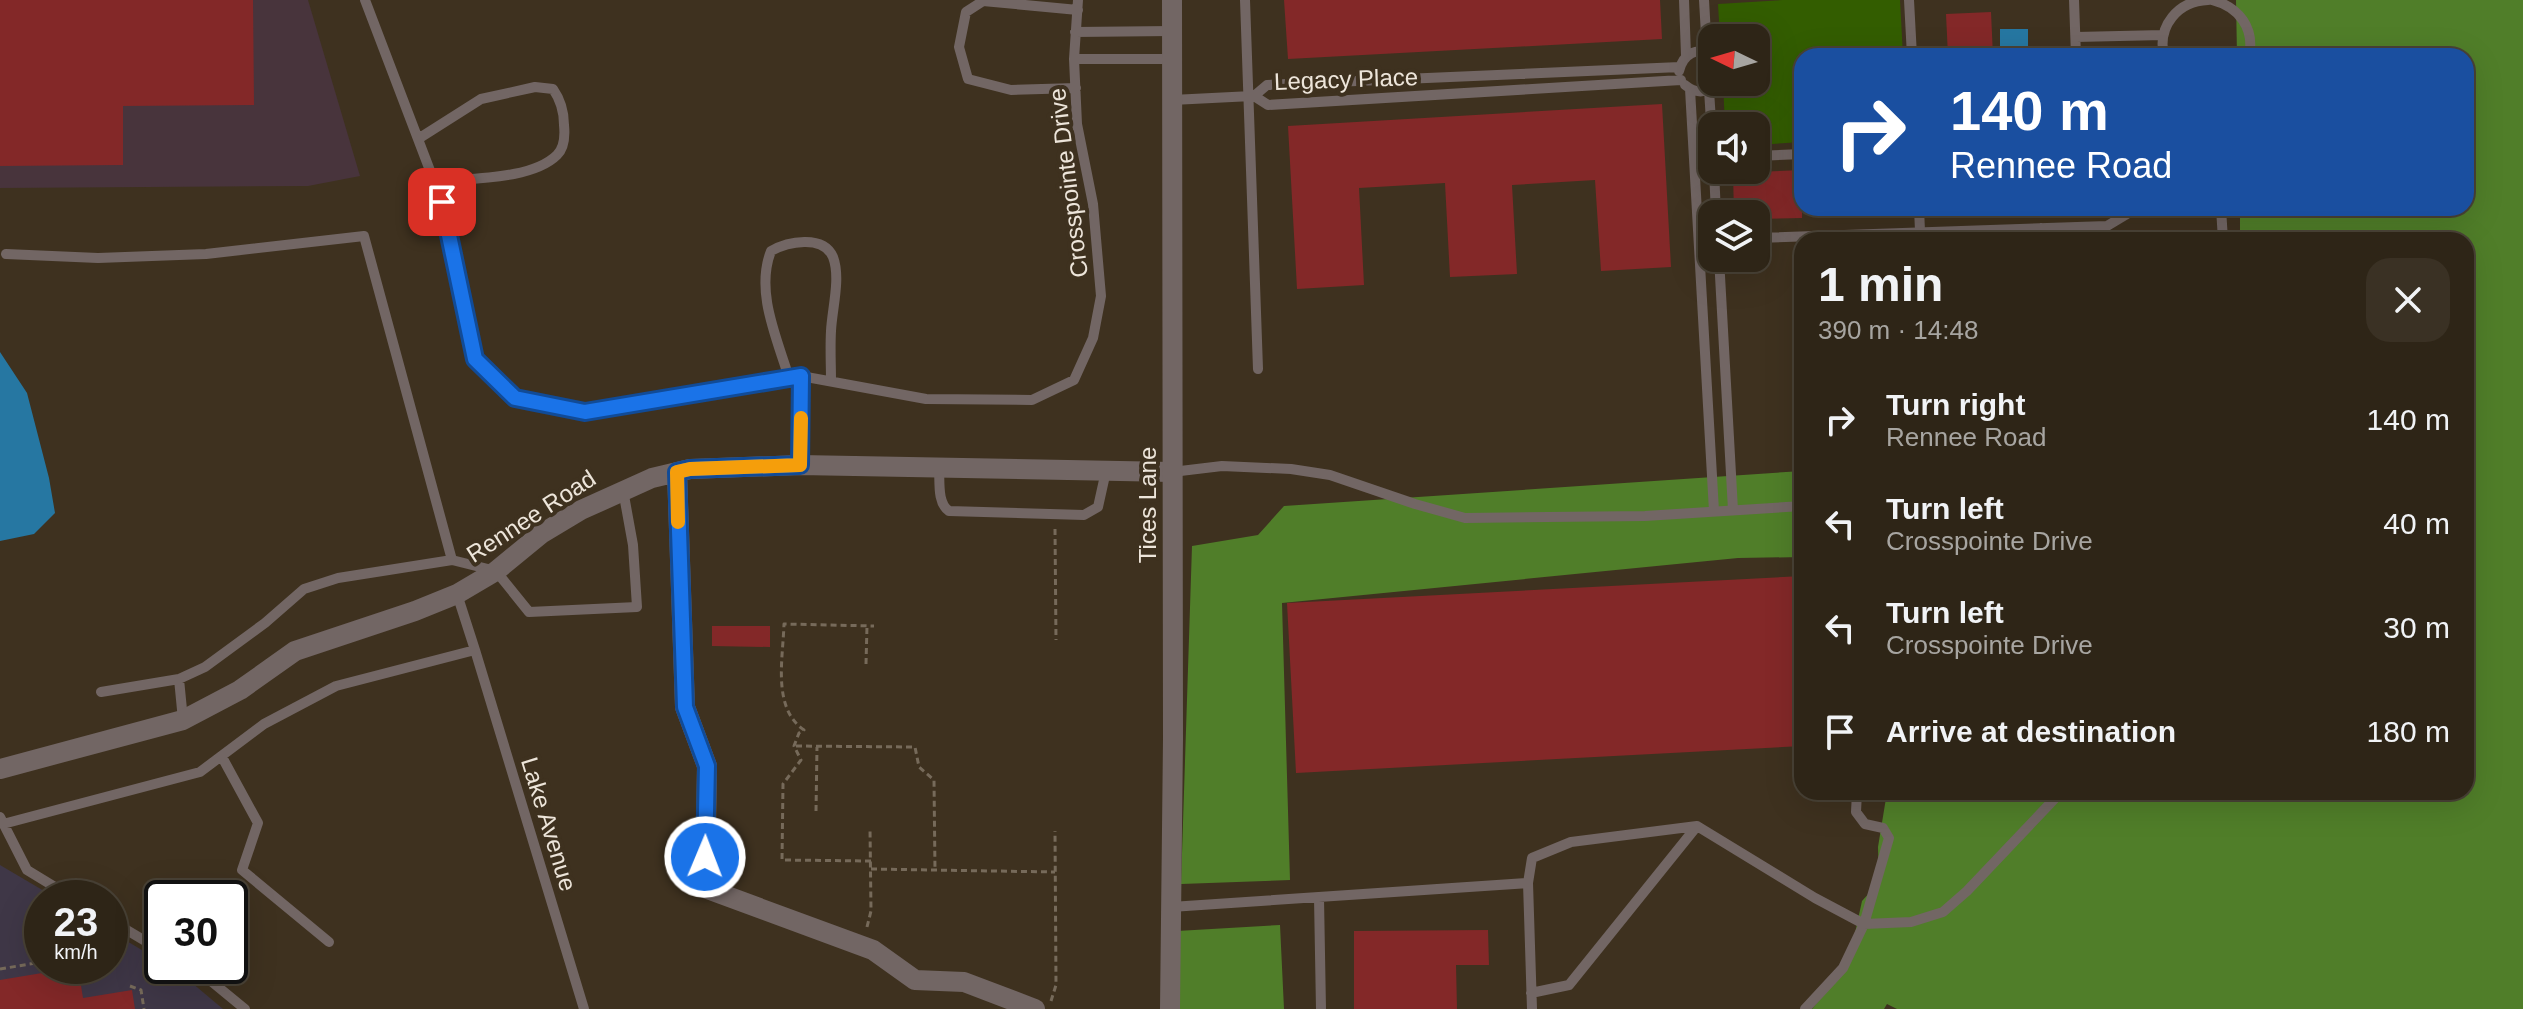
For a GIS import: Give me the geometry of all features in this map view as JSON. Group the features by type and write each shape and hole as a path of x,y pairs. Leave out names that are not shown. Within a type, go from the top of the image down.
{"street":[{"name":"Tices Lane","path":"1170,1009 1172,0"},
{"name":"Rennee Road","path":"0,769 183,720 240,690 295,651 457,594 496,571 541,534 581,510 652,478 690,469 800,465 1172,472"},
{"path":"677,472 685,707 707,766 705,888 873,950 915,980 964,982 1035,1009"}],"lane":[{"name":"Crosspointe Drive","path":"365,0 442,202 475,359 515,398 585,412 801,376 926,399 1032,400 1074,380 1093,338 1101,296 1093,204 1077,124 1074,59 1078,5"},
{"path":"1245,0 1251,96 1258,369"},
{"path":"1684,0 1686,55 1680,67 1681,80 1690,89 1698,91"},
{"path":"1704,0 1706,24"},
{"path":"1909,0 1912,48"},
{"path":"2074,0 2076,48"},
{"path":"2176,12 2179,0"},
{"path":"2164,48 2163,35 2176,12 2186,4 2210,0 2232,5 2250,33 2249,48"},
{"path":"1076,88 1011,90 968,79 959,47 966,12 983,1 1078,5"},
{"path":"1075,32 1172,31"},
{"path":"2076,37 2163,35"},
{"path":"1686,55 1698,52"},
{"path":"1074,59 1172,59"},
{"name":"Legacy Place","path":"1680,67 1267,85 1251,96 1268,105 1681,80"},
{"path":"418,139 481,99 535,87 553,89 557,94 564,122 564,140 557,156 533,169 517,173 434,182"},
{"path":"1690,89 1698,232"},
{"path":"1172,100 1251,96"},
{"path":"1770,155 1794,154"},
{"path":"1919,216 1920,231"},
{"path":"1903,232 2107,226 2124,216"},
{"path":"2041,228 2041,232"},
{"path":"6,254 98,258 206,254 364,236 452,560"},
{"path":"1770,238 1794,238"},
{"path":"789,378 764,282 768,260 771,251 782,245 814,243 834,258 831,381"},
{"path":"1700,272 1714,511"},
{"path":"1720,272 1733,510"},
{"path":"800,465 801,376"},
{"path":"1172,472 1222,466 1291,469 1330,475 1465,518 1645,516 1794,506"},
{"path":"939,468 941,502 946,510 1084,515 1096,510 1106,471"},
{"path":"101,692 179,679 205,667 265,623 304,589 338,578 452,560 496,571 529,612 637,607 633,545 622,489"},
{"name":"Lake Avenue","path":"457,594 584,1009"},
{"path":"43,880 27,870 2,821 200,772 264,724 336,686 475,650"},
{"path":"179,679 183,720"},
{"path":"222,757 258,823 242,870 329,942"},
{"path":"1805,1009 1843,968 1864,924 1889,838 1883,828 1865,824 1856,812 1857,800"},
{"path":"1532,1009 1528,883 1532,858 1571,842 1697,826 1864,924 1911,922 1943,912 2053,800"},
{"path":"1531,993 1569,985 1697,826"},
{"path":"1171,907 1528,883"},
{"path":"1319,898 1321,1009"},
{"path":"215,984 245,1009"}],"path":[{"path":"1055,513 1056,640"},
{"path":"871,861 782,860 783,784 801,760 794,746 799,733 804,730 785,708 782,695 784,624 874,626"},
{"path":"866,664 867,626"},
{"path":"794,746 915,747 919,767 934,780 935,871"},
{"path":"816,811 817,746"},
{"path":"863,946 871,911 870,828"},
{"path":"1042,1009 1051,1001 1056,985 1055,831"},
{"path":"871,869 1055,872"},
{"path":"0,969 24,965"},
{"path":"130,986 141,990 144,1009"}],"shaded area":[{"path":"0,0 308,0 360,176 308,186 0,188"},
{"path":"0,865 25,880 24,984 128,984 128,942 144,951 144,984 193,984 223,1009 0,1009"}],"green space":[{"path":"1783,0 1900,0 1903,48 1794,48 1794,143 1770,144 1770,112 1724,112 1724,96 1770,96 1770,24 1719,24 1718,4"},
{"path":"2236,0 2523,0 2523,1009 1897,1009 1887,1004 1884,1009 1812,1009 1848,965 1862,901 1879,882 1878,847 1886,800 2474,800 2474,232 2240,232 2240,216 2474,216 2474,48 2237,48"},
{"path":"1794,472 1794,557 1738,558 1282,603 1290,880 1181,884 1192,546 1258,535 1284,506"},
{"path":"1280,925 1284,1009 1179,1009 1177,931"}],"water":[{"path":"2000,29 2028,29 2028,48 2000,48"},
{"path":"0,352 27,393 55,513 34,534 0,541"}],"building":[{"path":"0,0 253,0 254,105 123,106 123,165 0,166"},
{"path":"1284,0 1660,0 1662,39 1288,59"},
{"path":"1991,12 1993,48 1948,48 1946,14"},
{"path":"1662,104 1671,267 1601,271 1595,180 1512,185 1517,274 1450,277 1445,183 1359,188 1364,285 1297,289 1288,126"},
{"path":"1794,170 1794,216 1802,218 1770,219 1770,200 1734,200 1733,184 1770,184 1770,171"},
{"path":"1794,576 1794,746 1296,773 1287,603"},
{"path":"712,626 770,626 770,647 712,646"},
{"path":"1488,930 1489,965 1456,965 1457,1009 1354,1009 1354,931"},
{"path":"24,976 24,984 81,984 83,998 132,990 135,1009 0,1009 0,980"}],"slow traffic":[{"path":"678,522 677,472 800,465 801,418"}],"route":[{"path":"442,202 475,359 515,398 585,412 801,376 800,465 677,472 685,707 707,766 705,857"}]}
